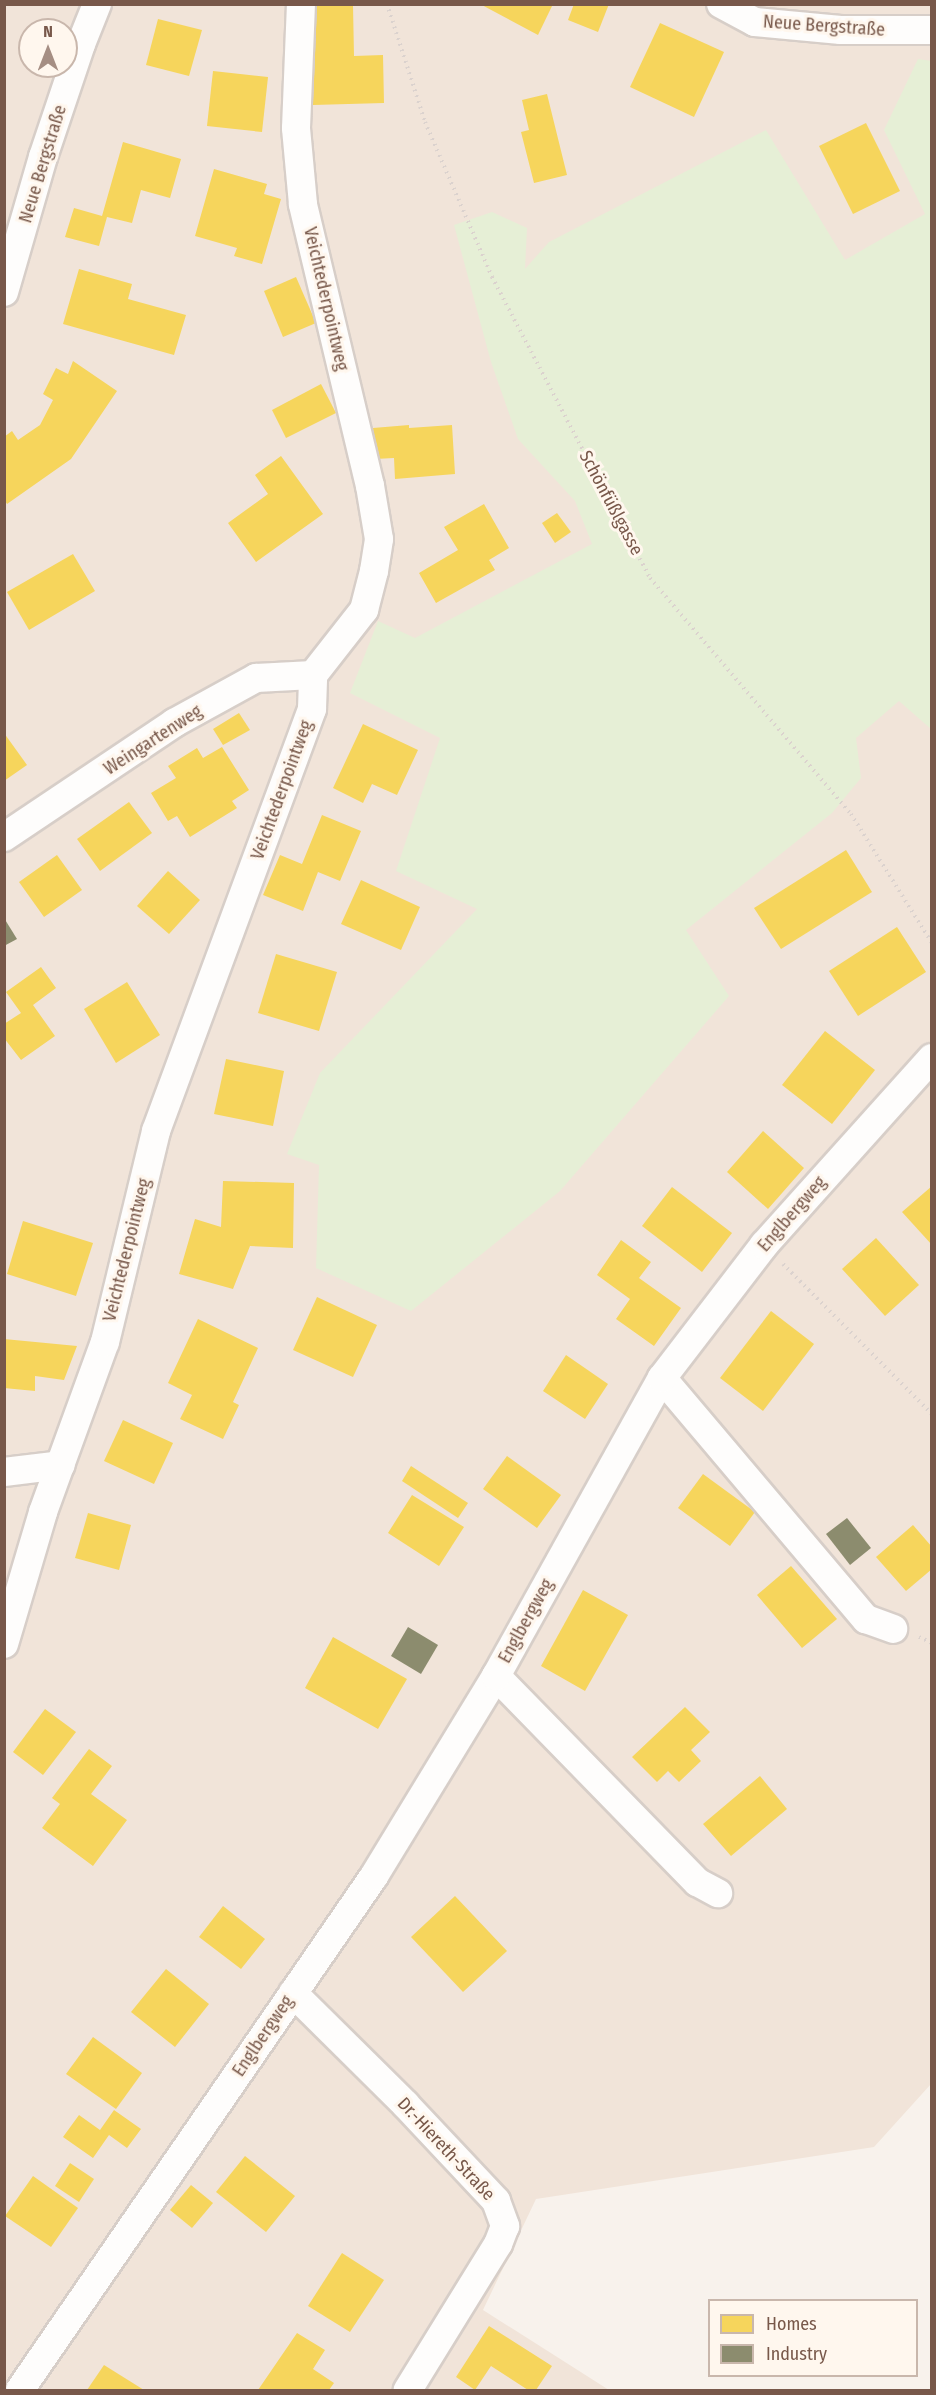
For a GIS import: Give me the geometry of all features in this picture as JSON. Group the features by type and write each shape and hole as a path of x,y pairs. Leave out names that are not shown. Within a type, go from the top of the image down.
{"street":[{"name":"Neue Bergstraße","path":"4,292 43,157 97,4"},
{"name":"Veichtederpointweg","path":"4,1644 43,1512 105,1342 156,1131 312,709 313,675 364,610 379,539 370,486 303,204 296,128 301,4"},
{"name":"Neue Bergstraße","path":"721,4 755,22 841,30 932,30"},
{"name":"Weingartenweg","path":"4,837 174,723 256,678 313,675"},
{"name":"Englbergweg","path":"21,2391 374,1876 496,1676 662,1378 764,1245 932,1058"},
{"path":"662,1378 866,1619 893,1629"},
{"path":"4,1472 61,1465"},
{"name":"Englbergweg","path":"496,1676 697,1882 718,1893"},
{"name":"Dr.-Hiereth-Straße","path":"292,1994 405,2104 496,2201 505,2226 498,2244 408,2391"}],"path":[{"name":"Schönfüßlgasse","path":"387,4 425,122 492,277 650,578 851,814 932,943"},
{"path":"764,1245 932,1414"}],"shaded area":[{"path":"5,5 931,5 931,2084 874,2147 536,2199 483,2310 609,2390 5,2390"}],"green space":[{"path":"918,59 932,61 931,729 899,701 856,738 861,778 832,813 686,930 729,996 560,1191 411,1311 316,1268 319,1165 287,1154 320,1073 477,909 396,871 440,738 350,693 378,621 415,638 592,544 575,501 518,439 491,362 454,225 492,212 527,228 525,269 549,242 766,130 845,260 925,214 884,130"}],"building: Homes":[{"path":"480,4 553,4 538,35"},
{"path":"574,4 609,4 598,32 568,20"},
{"path":"310,5 353,5 354,56 383,55 384,103 313,105"},
{"path":"158,19 202,30 189,76 146,65"},
{"path":"660,23 724,52 694,117 630,87"},
{"path":"213,71 268,77 262,132 207,126"},
{"path":"547,94 567,175 534,183 521,132 529,130 522,100"},
{"path":"866,123 900,191 853,214 819,146"},
{"path":"123,142 181,159 170,198 141,190 132,223 107,217 99,246 65,237 74,208 102,216"},
{"path":"214,169 267,184 264,194 281,199 262,264 234,256 237,248 195,236"},
{"path":"79,269 132,284 128,299 186,315 174,355 63,324"},
{"path":"296,277 316,323 283,337 264,291"},
{"path":"73,361 117,391 71,459 7,504 4,499 4,437 12,431 18,440 40,425 53,400 43,394 56,368 68,374"},
{"path":"321,384 336,413 286,438 272,410"},
{"path":"409,425 409,428 452,425 455,474 395,479 394,458 375,459 373,428"},
{"path":"281,456 323,514 256,562 228,523 268,494 255,475"},
{"path":"484,504 509,548 489,560 495,570 436,603 419,573 458,550 444,527"},
{"path":"557,513 571,532 555,543 542,523"},
{"path":"73,554 95,591 29,630 7,592"},
{"path":"239,713 250,730 223,745 213,729"},
{"path":"363,724 418,750 397,795 372,784 363,803 333,788"},
{"path":"4,733 27,765 4,781"},
{"path":"222,747 249,790 232,801 237,808 190,837 177,816 168,821 151,793 176,778 168,766 197,748 203,758"},
{"path":"129,802 152,833 100,871 77,839"},
{"path":"322,815 361,831 340,881 318,872 303,911 263,895 280,855 302,864"},
{"path":"846,850 872,892 781,949 754,908"},
{"path":"57,855 82,890 44,917 19,882"},
{"path":"168,871 200,900 169,934 137,906"},
{"path":"361,880 420,907 401,950 341,924"},
{"path":"897,927 926,972 858,1016 829,971"},
{"path":"276,954 337,972 319,1031 258,1013"},
{"path":"41,967 56,988 33,1005 55,1036 21,1060 4,1038 4,1024 21,1013 6,992"},
{"path":"127,982 160,1035 116,1063 84,1009"},
{"path":"825,1031 875,1070 832,1124 782,1085"},
{"path":"226,1059 284,1071 273,1126 214,1114"},
{"path":"763,1131 804,1168 768,1209 727,1172"},
{"path":"223,1181 294,1183 293,1248 250,1246 233,1289 179,1274 195,1219 221,1227"},
{"path":"932,1186 932,1245 902,1212"},
{"path":"672,1187 732,1233 702,1272 642,1226"},
{"path":"23,1221 93,1243 76,1296 7,1274"},
{"path":"876,1238 919,1285 885,1316 842,1269"},
{"path":"621,1240 651,1262 639,1278 681,1308 654,1346 616,1319 630,1299 597,1275"},
{"path":"317,1297 377,1325 353,1377 293,1350"},
{"path":"771,1311 814,1344 763,1411 720,1378"},
{"path":"198,1319 258,1348 233,1402 239,1405 223,1439 180,1419 192,1395 168,1383"},
{"path":"4,1339 77,1346 64,1380 35,1376 35,1391 4,1388"},
{"path":"566,1355 608,1384 585,1419 543,1391"},
{"path":"123,1420 173,1443 154,1484 104,1461"},
{"path":"507,1456 561,1495 537,1528 483,1489"},
{"path":"411,1466 468,1503 458,1518 402,1481"},
{"path":"703,1474 755,1512 730,1546 678,1508"},
{"path":"412,1495 464,1527 439,1566 388,1533"},
{"path":"88,1513 131,1525 119,1570 75,1558"},
{"path":"913,1525 932,1547 932,1569 906,1591 876,1557"},
{"path":"791,1566 837,1619 802,1648 757,1595"},
{"path":"583,1590 628,1615 585,1691 541,1666"},
{"path":"333,1637 407,1679 378,1729 305,1688"},
{"path":"685,1707 710,1732 691,1750 701,1761 679,1782 668,1771 657,1782 632,1757"},
{"path":"45,1709 76,1732 43,1775 13,1752"},
{"path":"89,1749 112,1766 91,1794 127,1820 93,1866 42,1828 60,1804 52,1798"},
{"path":"760,1776 787,1809 731,1856 703,1824"},
{"path":"455,1896 507,1951 463,1992 411,1937"},
{"path":"223,1906 265,1939 241,1969 199,1937"},
{"path":"166,1969 209,2004 175,2047 131,2012"},
{"path":"93,2037 142,2073 116,2109 66,2074"},
{"path":"114,2110 141,2129 127,2148 109,2135 93,2158 63,2137 79,2115 100,2130"},
{"path":"245,2156 295,2196 266,2232 216,2192"},
{"path":"70,2163 94,2179 79,2202 55,2186"},
{"path":"33,2176 78,2208 51,2247 5,2216"},
{"path":"191,2185 213,2203 192,2228 170,2210"},
{"path":"342,2253 384,2280 350,2332 308,2306"},
{"path":"489,2326 552,2366 536,2390 528,2390 491,2366 475,2390 456,2377"},
{"path":"297,2333 325,2350 313,2369 334,2383 329,2390 258,2390"},
{"path":"104,2365 144,2390 87,2390"}],"building: Industry":[{"path":"4,918 17,939 4,946"},
{"path":"847,1518 871,1548 850,1565 826,1534"},
{"path":"408,1627 438,1645 421,1674 391,1656"}]}
